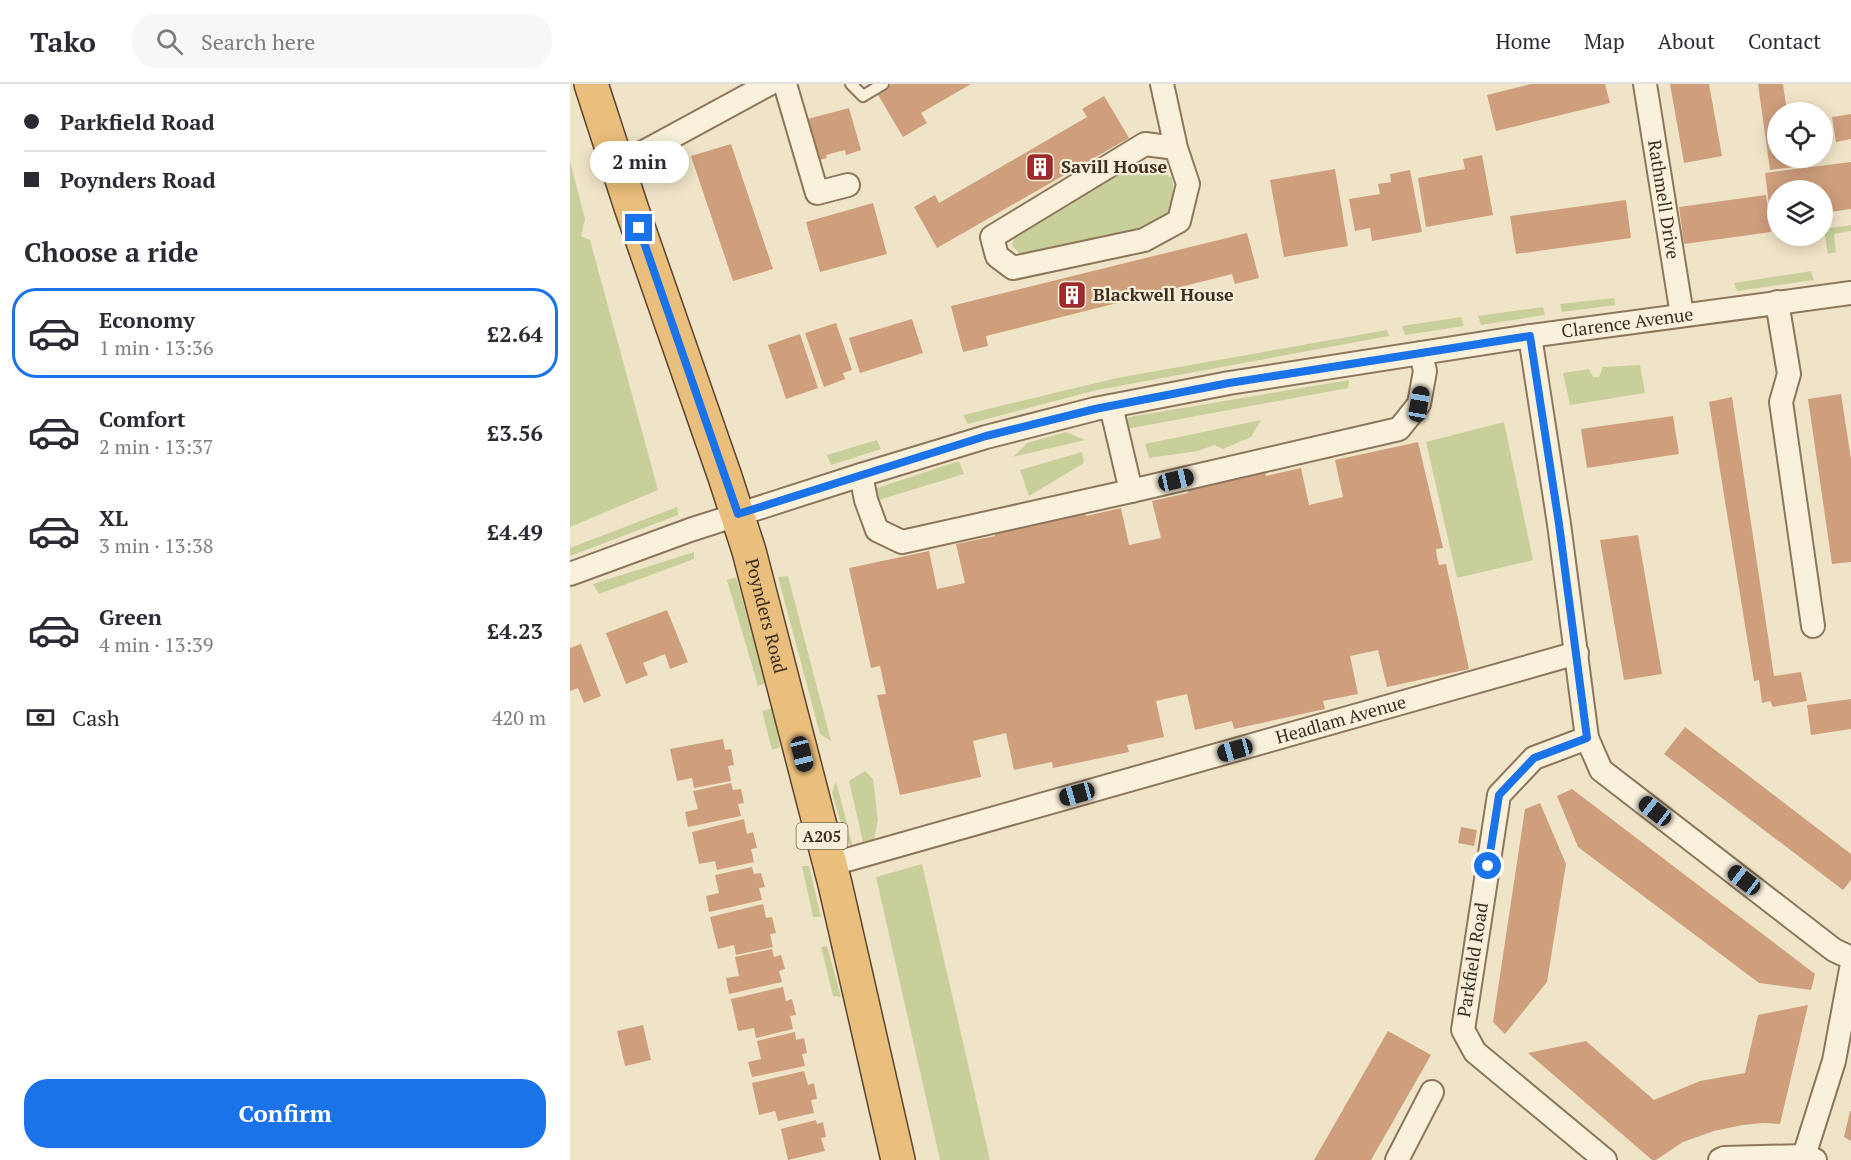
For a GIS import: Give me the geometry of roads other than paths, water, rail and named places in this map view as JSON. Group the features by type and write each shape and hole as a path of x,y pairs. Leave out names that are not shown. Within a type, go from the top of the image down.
{"highway":[{"name":"Poynders Road","path":"591,84 753,563 829,865 898,1160"}],"street":[{"path":"618,166 769,84"},
{"path":"785,84 817,193 848,185"},
{"path":"1162,84 1176,148 1188,184 1179,221 1144,240 1013,268 997,256 992,237 1145,144 1176,148"},
{"name":"Rathmell Drive","path":"1645,84 1682,315"},
{"name":"Clarence Avenue","path":"570,574 738,514 986,436 1111,406 1229,383 1530,336 1851,293"},
{"path":"1777,303 1789,374 1781,402 1813,626"},
{"path":"1530,336 1559,524 1587,738 1601,770 1834,950 1851,958"},
{"path":"861,475 866,500 878,530 902,542 1399,429 1419,404 1425,371 1421,353"},
{"path":"1111,406 1131,491"},
{"name":"Headlam Avenue","path":"829,865 1576,653"},
{"name":"Parkfield Road","path":"1587,738 1534,758 1499,795 1463,1030 1474,1052 1605,1160"},
{"path":"1719,1160 1724,1158 1810,1158 1834,1061 1851,969"},
{"path":"1397,1160 1432,1092"}],"lane":[{"path":"851,84 862,96 883,84"}],"place":[{"name":"Savill House","path":"1040,167"},
{"name":"Blackwell House","path":"1072,295"}]}
